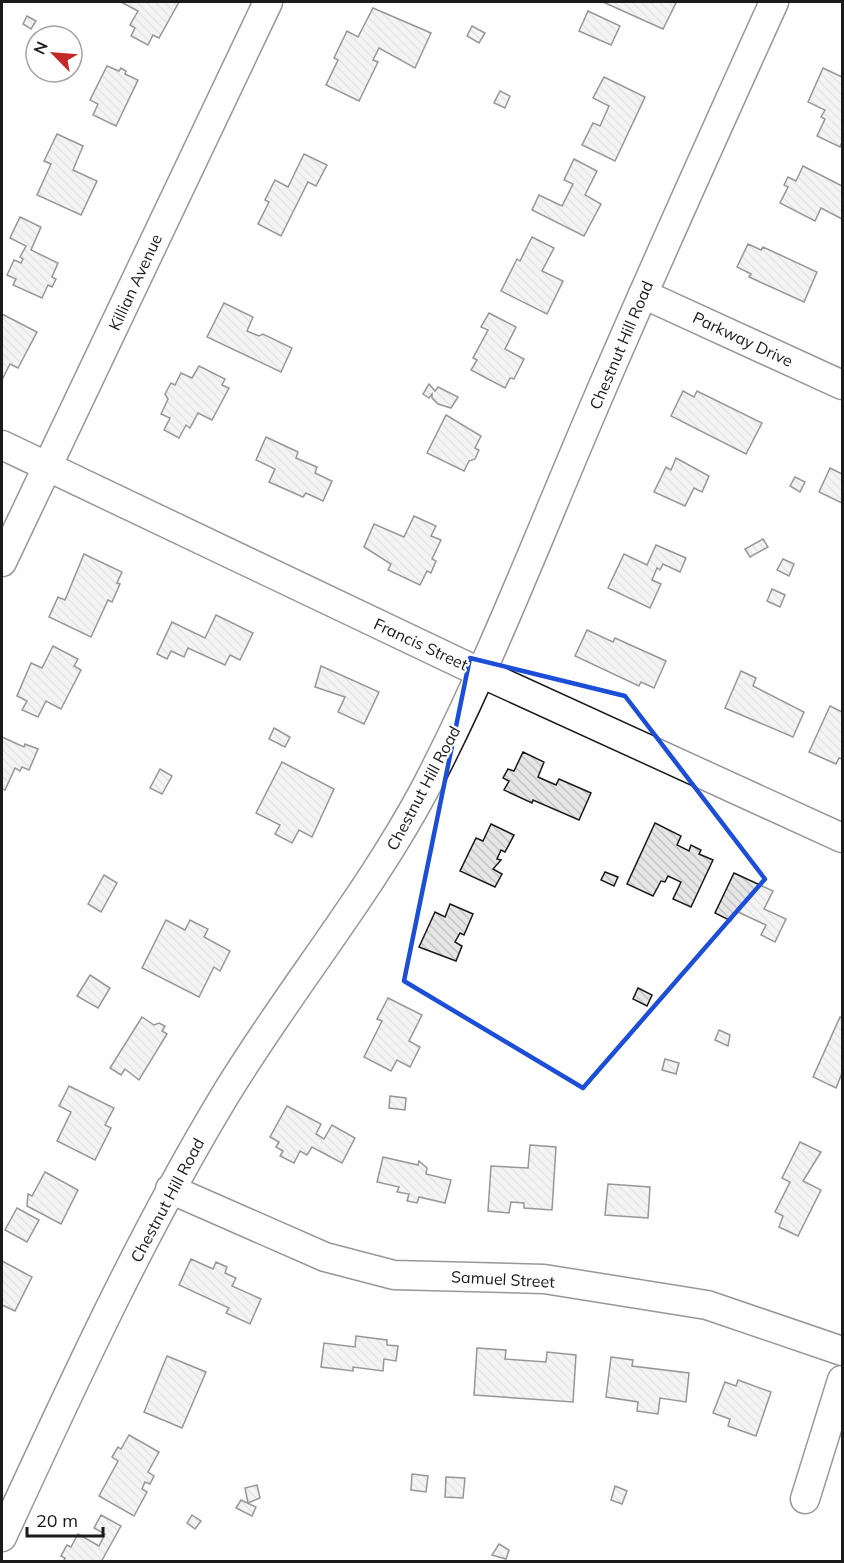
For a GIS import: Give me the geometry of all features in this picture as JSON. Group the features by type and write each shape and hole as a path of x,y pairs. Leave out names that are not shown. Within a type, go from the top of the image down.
{"street":[{"name":"Killian Avenue","path":"2,562 268,2"},
{"name":"Chestnut Hill Road","path":"2,1537 79,1372 170,1189 226,1093 293,991 391,851 428,783 481,673 643,294 774,2"},
{"name":"Parkway Drive","path":"643,294 843,385"},
{"name":"Francis Street","path":"2,445 481,673 843,838"},
{"name":"Samuel Street","path":"170,1189 325,1257 394,1275 544,1279 707,1305 843,1351"},
{"path":"805,1499 843,1380"}],"highlighted area":[{"path":"470,658 625,696 765,879 583,1088 404,981"}],"building":[{"path":"121,2 179,2 159,38 153,35 148,45 131,36 135,28 130,25 138,11"},
{"path":"603,2 672,2 676,3 663,29"},
{"path":"373,8 431,33 415,68 379,48 373,60 378,62 359,101 326,85 338,60 334,58 347,31 358,37"},
{"path":"588,11 620,26 611,45 579,31"},
{"path":"27,16 36,21 34,24 23,24"},
{"path":"472,26 485,33 479,43 467,36"},
{"path":"107,66 119,71 121,68 126,71 125,74 138,80 116,126 93,115 98,104 90,100"},
{"path":"823,68 842,77 842,142 840,147 817,136 825,119 821,117 825,110 808,102"},
{"path":"604,77 645,97 615,161 582,145 593,123 600,126 609,106 593,98"},
{"path":"500,91 510,96 505,108 494,103"},
{"path":"57,134 83,146 73,170 97,181 81,215 37,195 51,164 44,161"},
{"path":"304,154 327,165 316,186 308,182 281,236 258,224 269,202 265,200 275,180 288,187"},
{"path":"574,159 597,171 585,195 601,204 584,236 532,210 539,195 562,206 573,184 564,180"},
{"path":"803,166 842,186 842,219 821,208 815,221 780,203 788,187 784,185 788,177 796,181"},
{"path":"20,217 41,227 31,250 58,263 52,277 56,279 52,287 48,285 42,298 13,285 16,279 7,275 14,260 21,263 23,259 20,257 26,246 10,238"},
{"path":"532,237 554,248 542,271 563,281 547,314 501,291 517,259 520,261"},
{"path":"748,244 761,250 763,247 817,272 804,302 749,277 751,274 737,267"},
{"path":"224,303 253,317 247,331 259,336 263,334 292,348 281,372 207,337"},
{"path":"489,313 516,327 505,349 524,359 514,379 510,378 505,388 471,370 477,360 473,358 488,330 481,327"},
{"path":"2,314 37,332 18,368 10,364 2,380"},
{"path":"199,366 225,379 222,385 229,388 212,420 198,413 190,428 186,425 179,438 164,430 170,418 161,414 168,399 165,394 171,383 175,385 181,373 192,378"},
{"path":"429,384 435,391 438,387 458,397 451,408 438,404 432,398 432,394 429,398 423,394"},
{"path":"683,391 694,397 697,391 762,423 746,454 671,416"},
{"path":"446,415 481,436 475,448 479,450 475,459 469,461 464,471 427,453"},
{"path":"266,437 298,452 296,458 317,467 315,473 332,481 323,501 306,493 303,497 269,482 275,469 256,460"},
{"path":"676,458 709,476 702,492 694,488 685,506 654,492 666,467 671,470"},
{"path":"830,468 842,474 842,503 819,492"},
{"path":"795,477 805,482 800,492 790,486"},
{"path":"414,516 436,526 431,536 441,540 432,559 436,561 431,573 427,571 420,585 388,570 391,564 364,547 374,524 404,537"},
{"path":"763,539 768,547 750,557 745,549"},
{"path":"656,545 686,558 680,572 663,564 660,570 657,568 652,580 661,584 650,608 608,588 624,554 647,565"},
{"path":"84,554 122,572 117,583 120,584 112,602 108,600 91,637 49,617 58,597 65,600"},
{"path":"783,559 794,564 789,576 777,570"},
{"path":"772,589 785,595 780,607 767,601"},
{"path":"216,615 253,633 240,660 230,655 225,665 188,648 184,657 171,651 167,659 157,654 172,622 205,638"},
{"path":"587,630 613,642 615,638 666,661 654,688 641,682 639,686 575,656"},
{"path":"53,646 78,659 74,666 81,670 61,709 46,701 38,717 22,710 27,701 17,696 31,663 42,668"},
{"path":"321,666 379,692 364,724 338,712 345,697 315,687"},
{"path":"741,671 756,678 753,686 804,712 793,737 725,708"},
{"path":"830,706 842,712 842,759 839,758 836,764 809,752"},
{"path":"274,728 290,737 285,747 269,739"},
{"path":"2,737 24,747 25,744 38,749 29,770 22,767 20,771 15,768 5,790 2,789"},
{"path":"523,752 544,762 538,777 556,785 559,779 591,793 579,820 504,790 509,781 503,778 508,769 514,771"},
{"path":"282,762 334,789 312,837 299,830 292,843 275,834 280,825 256,813"},
{"path":"160,769 172,776 162,794 150,788"},
{"path":"655,823 681,836 677,845 689,851 691,845 701,850 699,854 713,860 691,907 673,899 681,882 668,876 665,882 661,881 653,896 627,884"},
{"path":"491,824 514,835 505,852 501,850 497,859 501,860 493,869 502,874 495,887 460,871 476,838 483,841"},
{"path":"605,872 618,877 614,886 601,880"},
{"path":"734,873 773,891 764,909 786,919 775,942 761,935 766,925 736,911 731,921 715,913"},
{"path":"104,875 117,883 101,912 88,904"},
{"path":"450,904 473,914 464,935 460,933 455,942 462,946 456,961 419,947 435,912 445,917"},
{"path":"166,920 185,930 190,920 208,929 204,937 230,951 220,971 214,967 199,997 142,968"},
{"path":"90,975 110,988 98,1008 77,996"},
{"path":"638,988 652,995 647,1006 633,999"},
{"path":"388,998 422,1015 409,1041 420,1047 410,1067 397,1060 391,1071 364,1057 382,1021 377,1019"},
{"path":"142,1017 154,1025 159,1023 165,1026 162,1031 167,1034 139,1080 125,1069 121,1075 110,1068"},
{"path":"840,1017 842,1018 842,1073 836,1088 813,1077"},
{"path":"719,1030 730,1035 728,1046 715,1040"},
{"path":"665,1059 679,1063 676,1074 662,1070"},
{"path":"69,1086 114,1108 105,1125 111,1128 95,1160 57,1141 71,1112 59,1106"},
{"path":"390,1096 406,1098 405,1110 389,1108"},
{"path":"287,1106 321,1124 316,1134 324,1139 332,1125 355,1138 342,1163 312,1147 307,1155 300,1151 294,1163 280,1156 283,1151 276,1147 279,1142 270,1137"},
{"path":"800,1142 821,1152 803,1181 821,1190 798,1236 779,1227 783,1216 775,1212 790,1182 782,1178"},
{"path":"530,1145 556,1147 552,1210 524,1208 524,1203 511,1202 509,1213 488,1211 491,1166 528,1168"},
{"path":"383,1157 418,1165 419,1161 427,1168 426,1174 451,1180 445,1203 419,1197 417,1203 407,1201 409,1194 397,1192 399,1187 377,1182"},
{"path":"45,1172 78,1190 61,1224 27,1206 28,1194 32,1196"},
{"path":"608,1184 650,1187 648,1218 605,1215"},
{"path":"17,1208 39,1220 27,1242 5,1230"},
{"path":"191,1259 213,1269 216,1262 227,1267 225,1273 236,1278 232,1286 261,1299 250,1324 226,1313 229,1308 179,1285"},
{"path":"2,1261 32,1277 15,1311 2,1305"},
{"path":"356,1336 387,1340 387,1345 398,1346 396,1361 384,1359 383,1371 353,1367 353,1371 321,1367 324,1343 355,1347"},
{"path":"477,1348 506,1350 505,1359 546,1362 547,1352 576,1355 573,1402 474,1395"},
{"path":"167,1356 206,1372 182,1428 144,1412"},
{"path":"611,1357 633,1360 632,1366 689,1373 686,1402 660,1398 658,1414 637,1411 638,1402 606,1397"},
{"path":"738,1380 771,1392 756,1436 728,1426 730,1419 713,1413 725,1382 736,1386"},
{"path":"129,1435 159,1452 148,1472 154,1476 150,1484 145,1482 142,1489 147,1492 134,1516 99,1496 118,1461 112,1457 118,1447 121,1449"},
{"path":"412,1474 428,1476 426,1492 411,1490"},
{"path":"446,1477 465,1478 463,1498 445,1497"},
{"path":"257,1485 260,1498 248,1503 245,1488"},
{"path":"615,1486 627,1491 622,1504 611,1500"},
{"path":"241,1500 256,1507 252,1516 236,1508"},
{"path":"101,1515 121,1526 101,1562 63,1562 65,1558 61,1556 67,1545 71,1547 78,1534 99,1546 105,1534 94,1528"},
{"path":"192,1515 201,1521 195,1529 187,1523"},
{"path":"499,1544 509,1550 506,1559 492,1555"}]}
